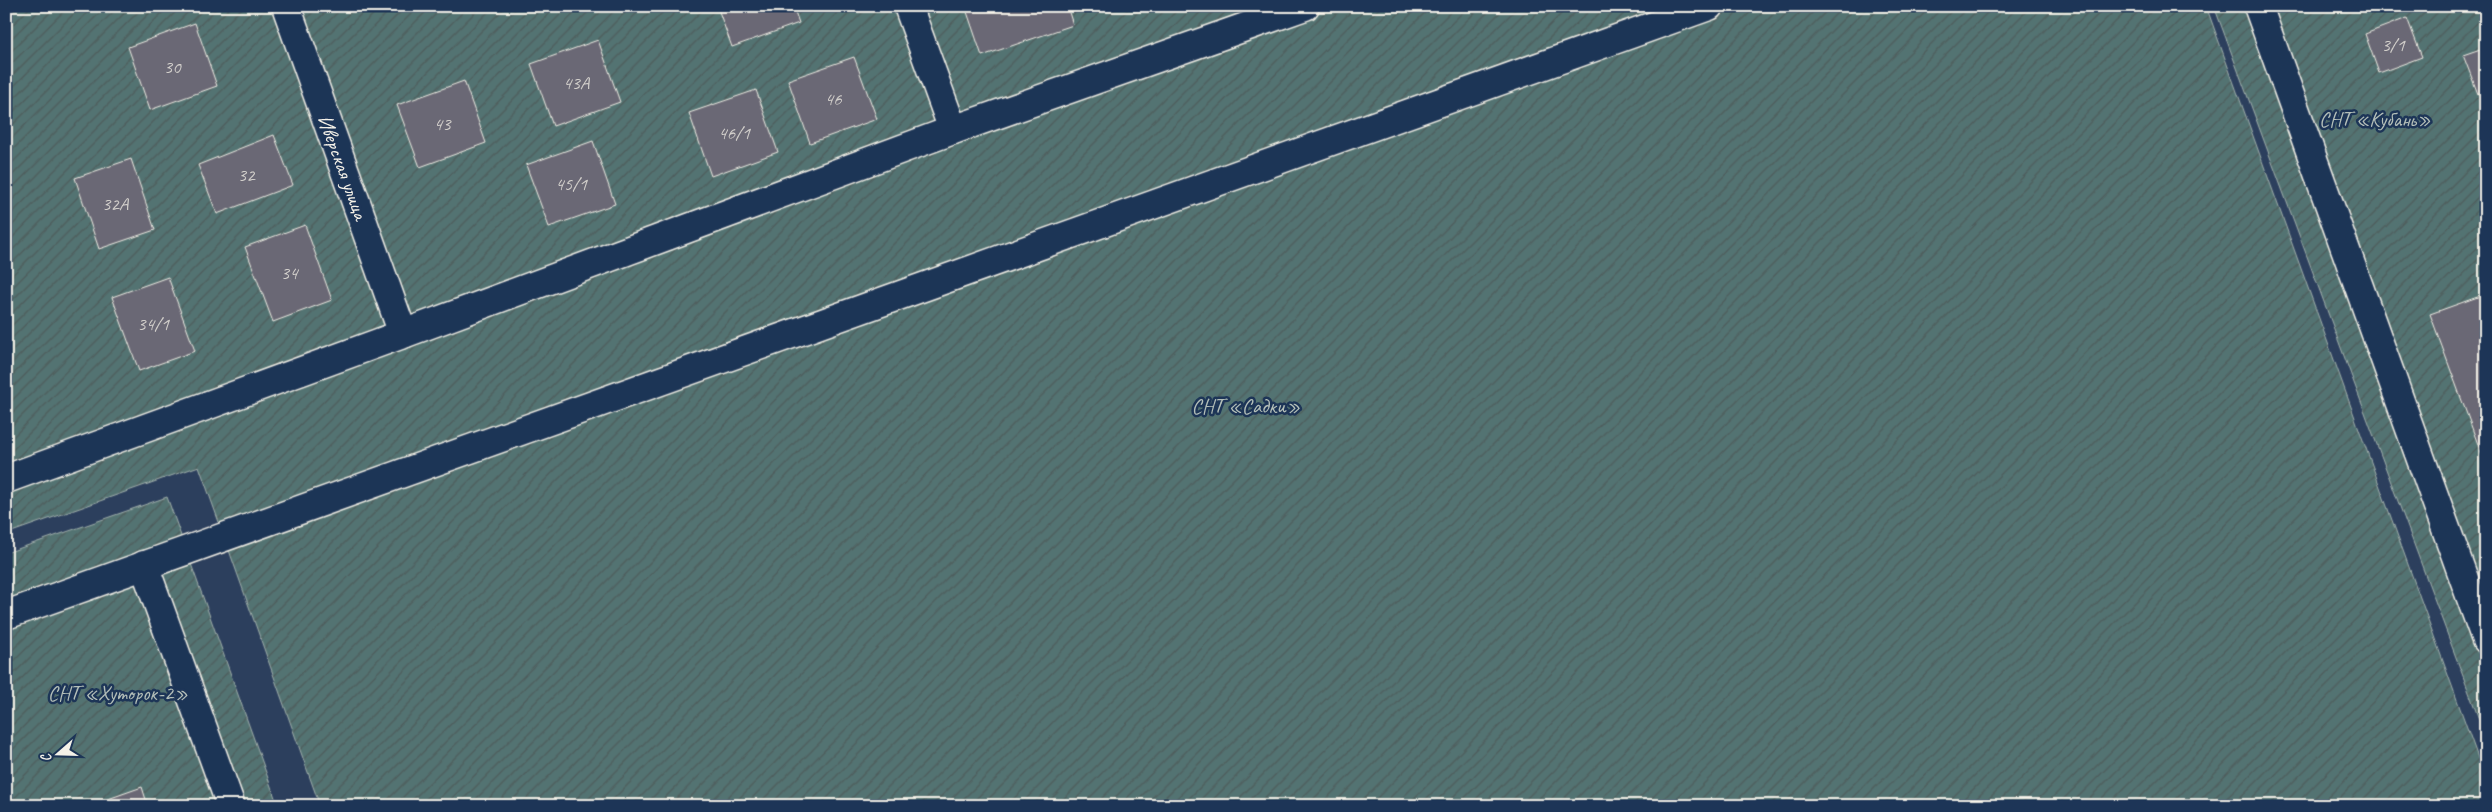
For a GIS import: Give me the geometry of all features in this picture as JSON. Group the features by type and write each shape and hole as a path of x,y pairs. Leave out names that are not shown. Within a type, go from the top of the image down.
{"street":[{"name":"Иверская улица","path":"286,6 402,331"},
{"path":"908,6 953,130"},
{"path":"6,479 402,331 953,130 1305,6"},
{"path":"6,615 1708,6"},
{"path":"2258,6 2486,640"},
{"path":"144,565 230,806"}],"green space":[{"name":"СНТ «Садки»","path":"6,6 2206,6 2486,780 2486,806 320,806 199,466 6,534"},
{"name":"СНТ «Кубань»","path":"2214,6 2486,6 2486,738"},
{"name":"СНТ «Хуторок-2»","path":"167,497 278,806 6,806 6,553"}],"building":[{"path":"717,6 793,6 799,23 732,47"},
{"path":"965,6 1067,6 1073,25 982,56"},
{"path":"2407,18 2422,57 2379,73 2365,34"},
{"path":"195,23 217,86 150,110 128,47"},
{"path":"598,40 620,102 553,126 531,64"},
{"path":"2486,47 2486,91 2478,94 2463,55"},
{"path":"854,57 877,119 810,143 788,80"},
{"path":"464,81 486,143 420,167 397,105"},
{"path":"756,90 778,152 711,176 689,113"},
{"path":"274,135 293,185 217,214 198,165"},
{"path":"593,141 615,204 549,227 526,165"},
{"path":"131,159 155,230 99,249 75,178"},
{"path":"305,225 332,300 273,322 245,247"},
{"path":"168,277 195,351 139,371 112,297"},
{"path":"2486,294 2486,466 2430,314"},
{"path":"142,787 148,806 95,806 94,804"}]}
